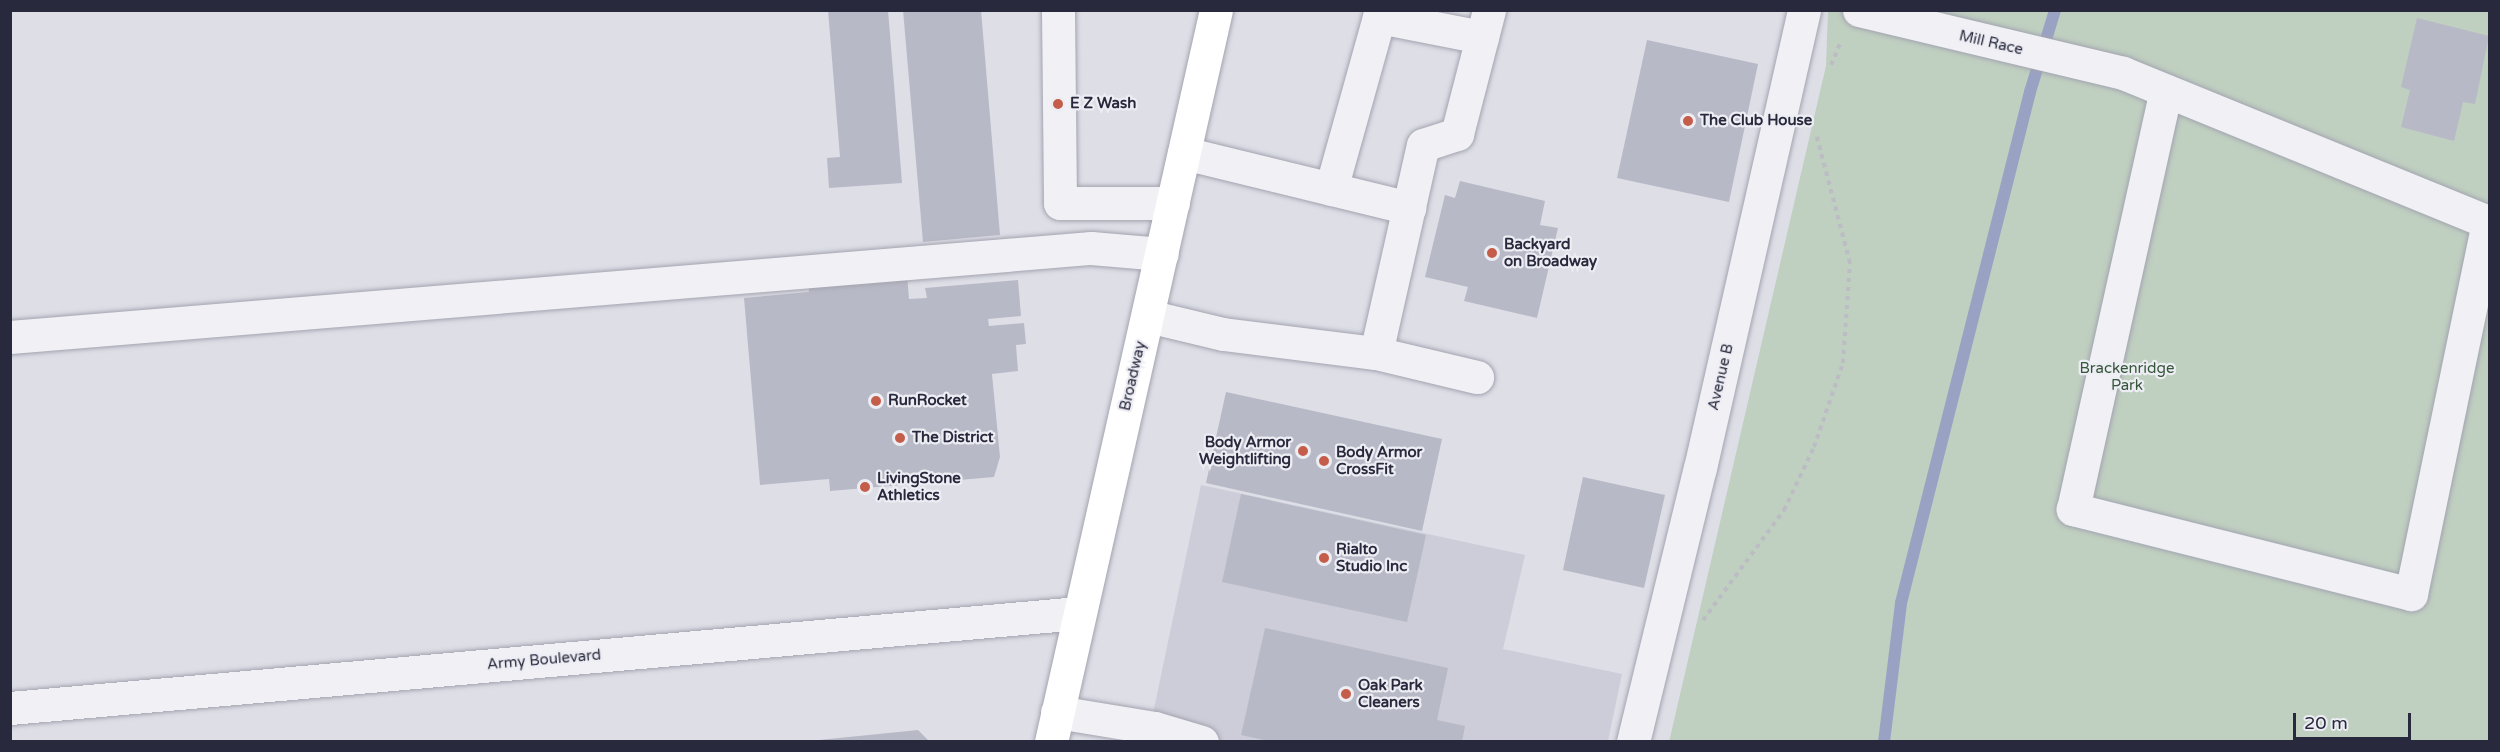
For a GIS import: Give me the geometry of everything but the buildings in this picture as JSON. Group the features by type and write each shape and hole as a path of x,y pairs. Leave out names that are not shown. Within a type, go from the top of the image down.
{"main road":[{"name":"Broadway","path":"1054,727 1216,10"}],"street":[{"path":"1058,10 1060,203 1173,203"},
{"name":"Avenue B","path":"1633,741 1703,456 1804,10"},
{"name":"Mill Race","path":"1859,10 1941,32 2123,73 2488,222 2411,594 2073,509 2166,91"},
{"path":"1331,189 1379,17 1486,24 1457,134 1423,145 1376,353"},
{"path":"1184,153 1409,208"},
{"path":"10,337 1091,248 1162,254"},
{"path":"1148,316 1223,334 1376,353 1477,377"},
{"name":"Army Boulevard","path":"10,708 1078,613"},
{"path":"1054,727 1155,728 1202,741"}],"path":[{"path":"1829,69 1839,52"},
{"path":"1701,623 1784,510 1814,447 1844,363 1850,263 1833,188 1815,136 1817,124"}],"shaded area":[{"path":"1201,485 1525,555 1503,649 1622,674 1608,741 1147,742"}],"green space":[{"name":"Brackenridge Park","path":"1828,11 2489,11 2489,741 1669,742 1826,66"}],"waterway":[{"path":"1884,742 1901,603 2030,92 2055,10"}],"place":[{"name":"E Z Wash","path":"1058,104"},
{"name":"The Club House","path":"1688,121"},
{"name":"Backyard on Broadway","path":"1492,253"},
{"name":"RunRocket","path":"876,401"},
{"name":"The District","path":"900,438"},
{"name":"Body Armor Weightlifting","path":"1303,451"},
{"name":"Body Armor CrossFit","path":"1324,461"},
{"name":"LivingStone Athletics","path":"865,487"},
{"name":"Rialto Studio Inc","path":"1324,558"},
{"name":"Oak Park Cleaners","path":"1346,694"}]}
